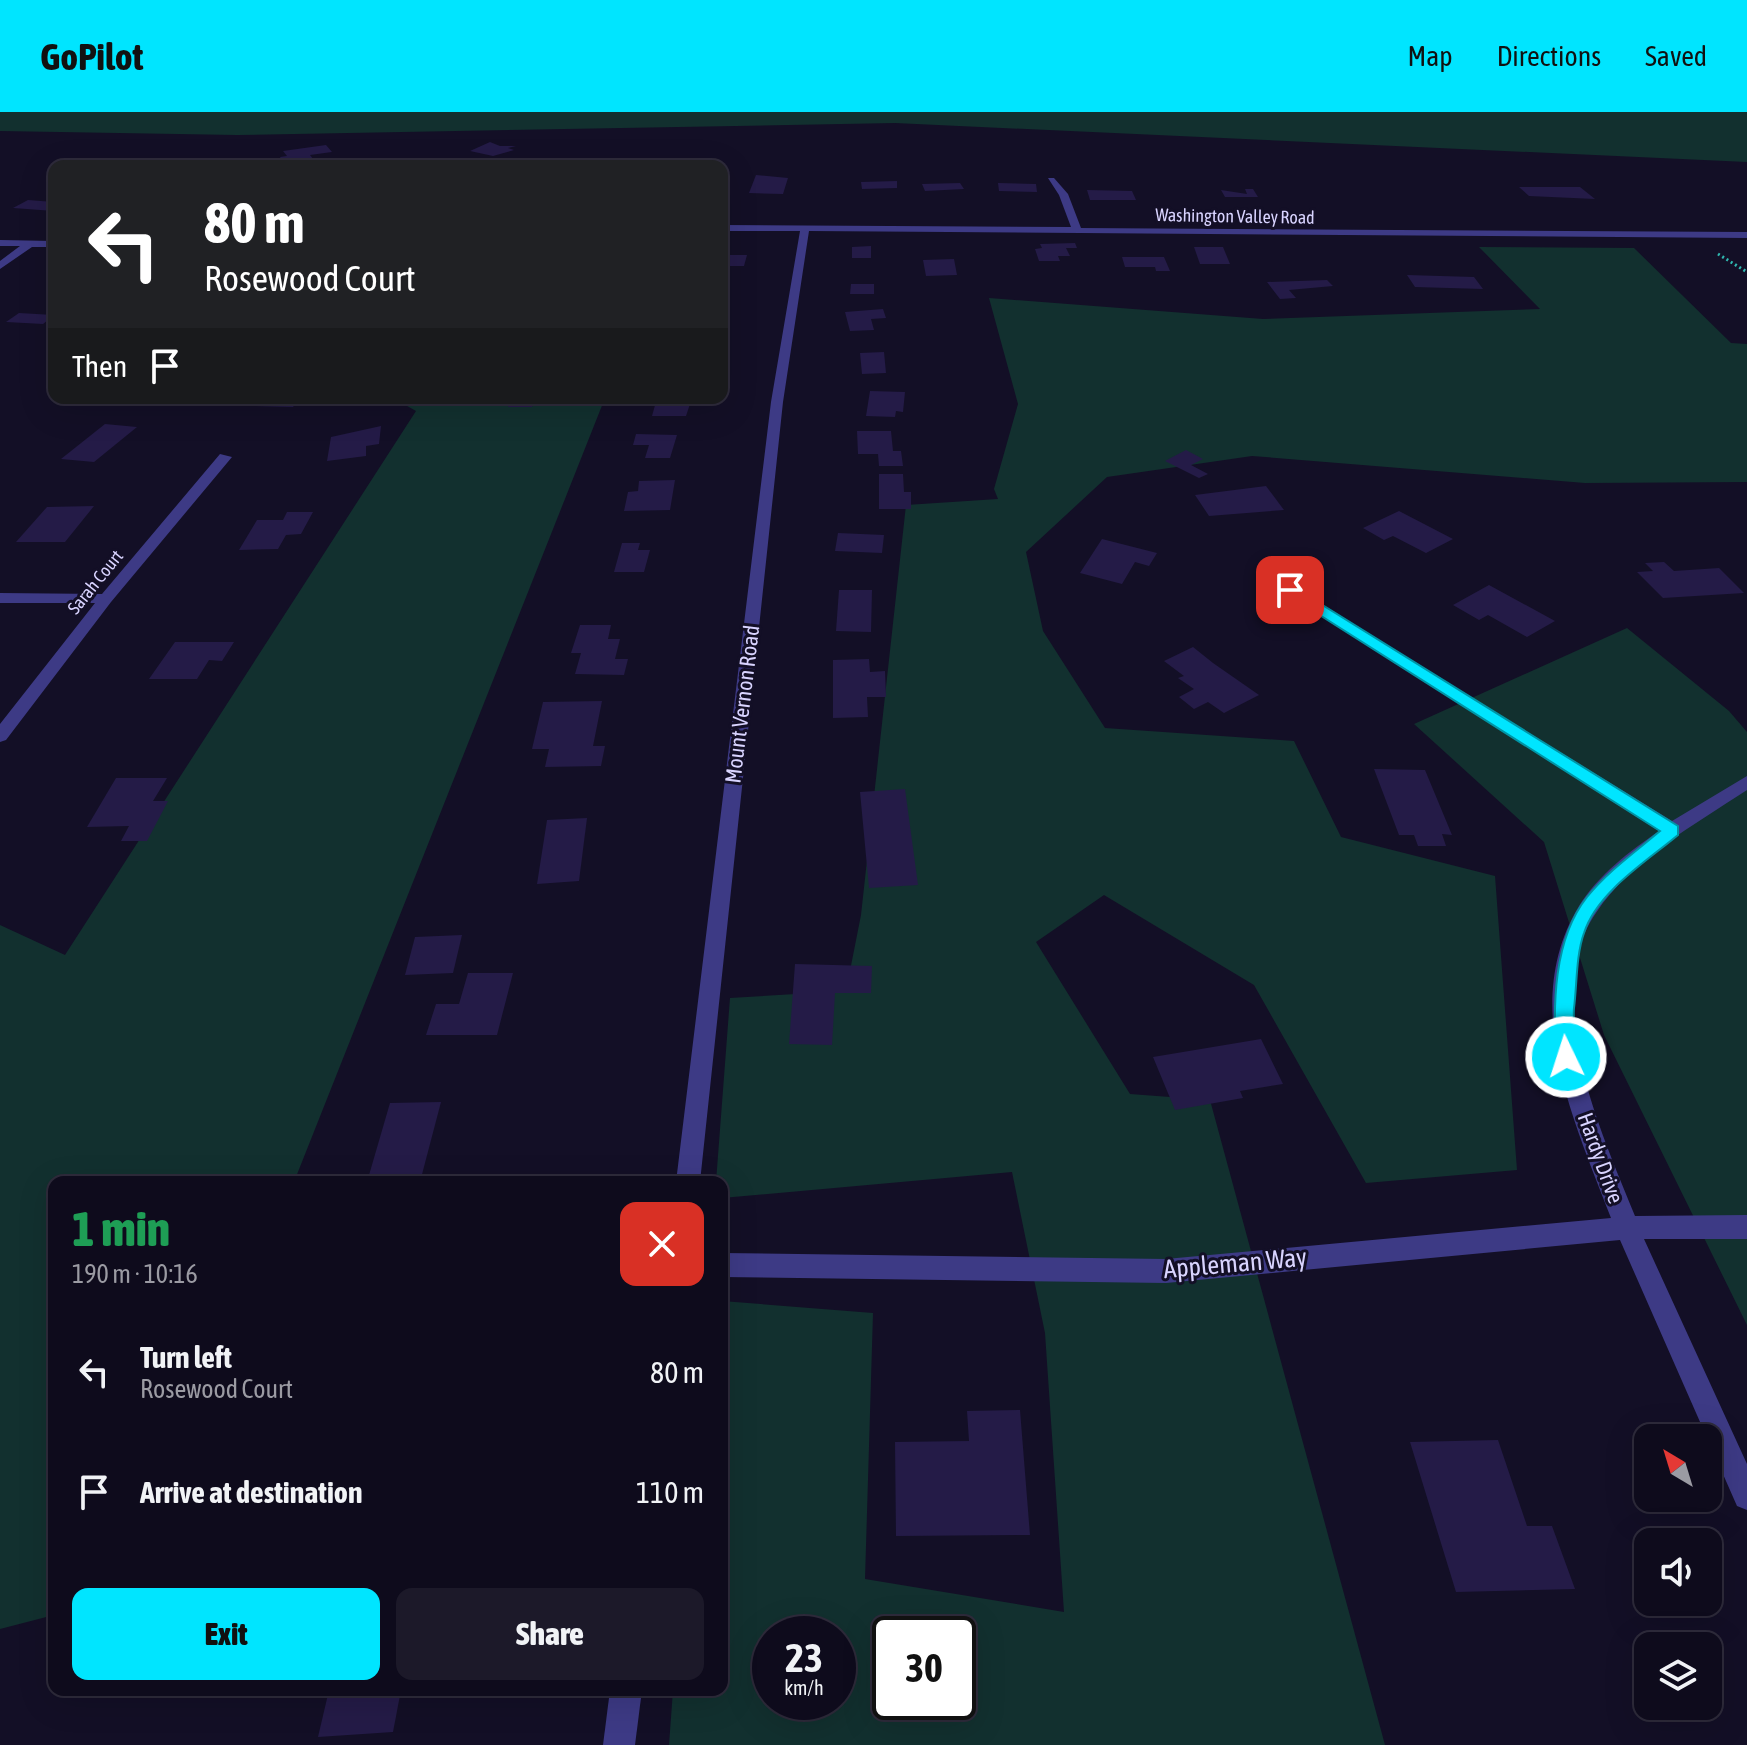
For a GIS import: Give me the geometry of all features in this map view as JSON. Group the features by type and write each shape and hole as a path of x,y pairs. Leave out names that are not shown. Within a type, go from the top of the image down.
{"street":[{"path":"1051,180 1063,194 1077,230"},
{"name":"Washington Valley Road","path":"728,228 1747,235"},
{"name":"Mount Vernon Road","path":"689,1176 777,402 805,228"},
{"path":"0,243 48,244"},
{"path":"0,266 29,244"},
{"name":"Sarah Court","path":"0,736 106,599 225,457"},
{"path":"1290,590 1672,830"},
{"path":"0,598 106,599"},
{"name":"Hardy Drive","path":"1747,782 1672,830 1616,877 1592,903 1575,933 1566,978 1563,1019 1566,1057 1625,1228 1747,1496"},
{"name":"Appleman Way","path":"728,1265 1166,1271 1625,1228 1747,1227"},
{"path":"619,1745 625,1696"}],"green space":[{"path":"0,112 1747,112 1747,162 895,123 237,135 0,131"},
{"path":"1479,247 1634,248 1731,343 1747,344 1747,482 1585,483 1252,456 1107,477 1026,552 1043,631 1105,728 1294,741 1341,837 1495,876 1517,1170 1366,1183 1254,985 1104,895 1036,942 1130,1094 1210,1100 1385,1745 669,1745 673,1696 728,1696 728,1301 873,1313 865,1579 1064,1612 1045,1333 1012,1172 728,1197 728,1176 716,1176 730,998 846,991 861,915 906,505 998,499 994,489 1018,404 989,298 1263,319 1540,309"},
{"path":"404,404 603,404 296,1176 48,1176 48,1617 0,1629 0,925 65,955 416,411"},
{"path":"1627,628 1729,711 1747,732 1747,1325 1604,1035 1544,842 1414,724"}],"building":[{"path":"490,142 500,146 516,146 508,148 514,150 493,156 470,151"},
{"path":"326,145 332,152 310,155 313,159 307,160 282,160 280,157 287,156 283,151"},
{"path":"756,175 788,178 783,194 749,193"},
{"path":"897,181 897,188 862,189 861,182"},
{"path":"960,183 964,189 925,191 922,184"},
{"path":"998,183 1036,184 1037,192 999,191"},
{"path":"1519,187 1580,187 1595,199 1529,196"},
{"path":"1245,189 1253,189 1258,197 1225,197 1221,190 1247,194"},
{"path":"1087,190 1132,191 1136,200 1090,200"},
{"path":"28,200 48,202 48,211 13,208"},
{"path":"1075,243 1077,248 1066,248 1070,256 1058,256 1060,261 1039,261 1035,249 1042,248 1040,244"},
{"path":"871,246 871,258 852,258 852,247"},
{"path":"1194,247 1223,247 1230,264 1200,264"},
{"path":"728,255 747,255 744,266 728,266"},
{"path":"1122,257 1164,257 1170,271 1156,271 1155,267 1125,267"},
{"path":"954,259 957,275 926,276 923,260"},
{"path":"1407,275 1474,277 1483,289 1415,287"},
{"path":"1327,280 1333,286 1289,290 1296,298 1280,299 1267,282"},
{"path":"851,284 874,284 874,294 850,294"},
{"path":"883,309 886,318 871,319 874,330 850,331 845,312"},
{"path":"19,313 48,315 48,320 43,324 6,322"},
{"path":"884,352 886,373 862,374 860,353"},
{"path":"870,391 905,392 903,412 896,411 895,417 866,416"},
{"path":"224,404 295,404 293,407"},
{"path":"509,404 533,404 532,407 508,407"},
{"path":"655,404 690,404 686,416 652,416"},
{"path":"105,424 137,427 94,462 61,459"},
{"path":"381,426 379,444 366,446 366,456 327,461 331,437"},
{"path":"857,431 891,431 893,451 901,451 903,466 879,466 878,454 858,454"},
{"path":"636,434 677,435 670,458 645,458 649,445 633,445"},
{"path":"1186,450 1203,459 1191,465 1208,474 1199,478 1165,461"},
{"path":"879,474 903,474 904,492 911,492 911,509 879,509"},
{"path":"675,480 670,510 624,511 628,492 638,491 639,481"},
{"path":"1266,486 1284,510 1209,516 1195,495"},
{"path":"94,506 65,542 16,542 47,507"},
{"path":"1399,511 1453,539 1426,553 1393,536 1384,540 1363,528"},
{"path":"287,512 313,512 301,534 286,535 278,549 239,550 257,520 283,520"},
{"path":"838,533 884,535 882,553 835,551"},
{"path":"1102,539 1157,553 1149,566 1135,562 1122,584 1080,573"},
{"path":"622,543 640,543 638,550 650,550 644,572 614,572"},
{"path":"1664,562 1674,571 1719,568 1744,593 1663,598 1637,572 1653,571 1645,563"},
{"path":"1489,585 1555,621 1527,637 1488,615 1479,620 1453,605"},
{"path":"839,590 872,590 871,632 836,631"},
{"path":"580,625 611,625 608,639 620,639 615,659 628,659 624,675 575,674 581,653 571,653"},
{"path":"175,642 234,642 222,661 209,660 197,679 149,679"},
{"path":"1193,647 1259,695 1224,713 1208,702 1194,709 1179,697 1194,689 1178,678 1184,676 1164,661"},
{"path":"869,659 870,672 885,671 886,697 867,697 868,717 833,718 833,660"},
{"path":"602,701 593,746 605,746 601,766 545,767 549,749 532,749 543,702"},
{"path":"1374,769 1425,770 1452,835 1442,834 1446,846 1418,846 1414,835 1399,835"},
{"path":"116,778 167,778 153,801 168,801 147,841 121,841 129,826 87,827"},
{"path":"905,789 918,885 869,888 860,792"},
{"path":"587,818 579,881 537,884 547,820"},
{"path":"462,935 453,973 405,975 415,937"},
{"path":"795,964 872,966 871,993 835,993 832,1045 789,1044"},
{"path":"468,973 513,973 497,1035 426,1035 436,1004 459,1004"},
{"path":"1261,1039 1283,1084 1240,1091 1243,1098 1175,1110 1153,1057"},
{"path":"441,1102 422,1176 369,1176 390,1103"},
{"path":"1020,1410 1030,1535 896,1536 895,1442 969,1441 967,1411"},
{"path":"1498,1440 1527,1526 1552,1526 1575,1589 1456,1592 1410,1442"},
{"path":"328,1696 400,1696 393,1732 318,1737"}],"route":[{"path":"1290,590 1672,830 1616,877 1592,903 1575,933 1566,978 1563,1019 1566,1057"}]}
